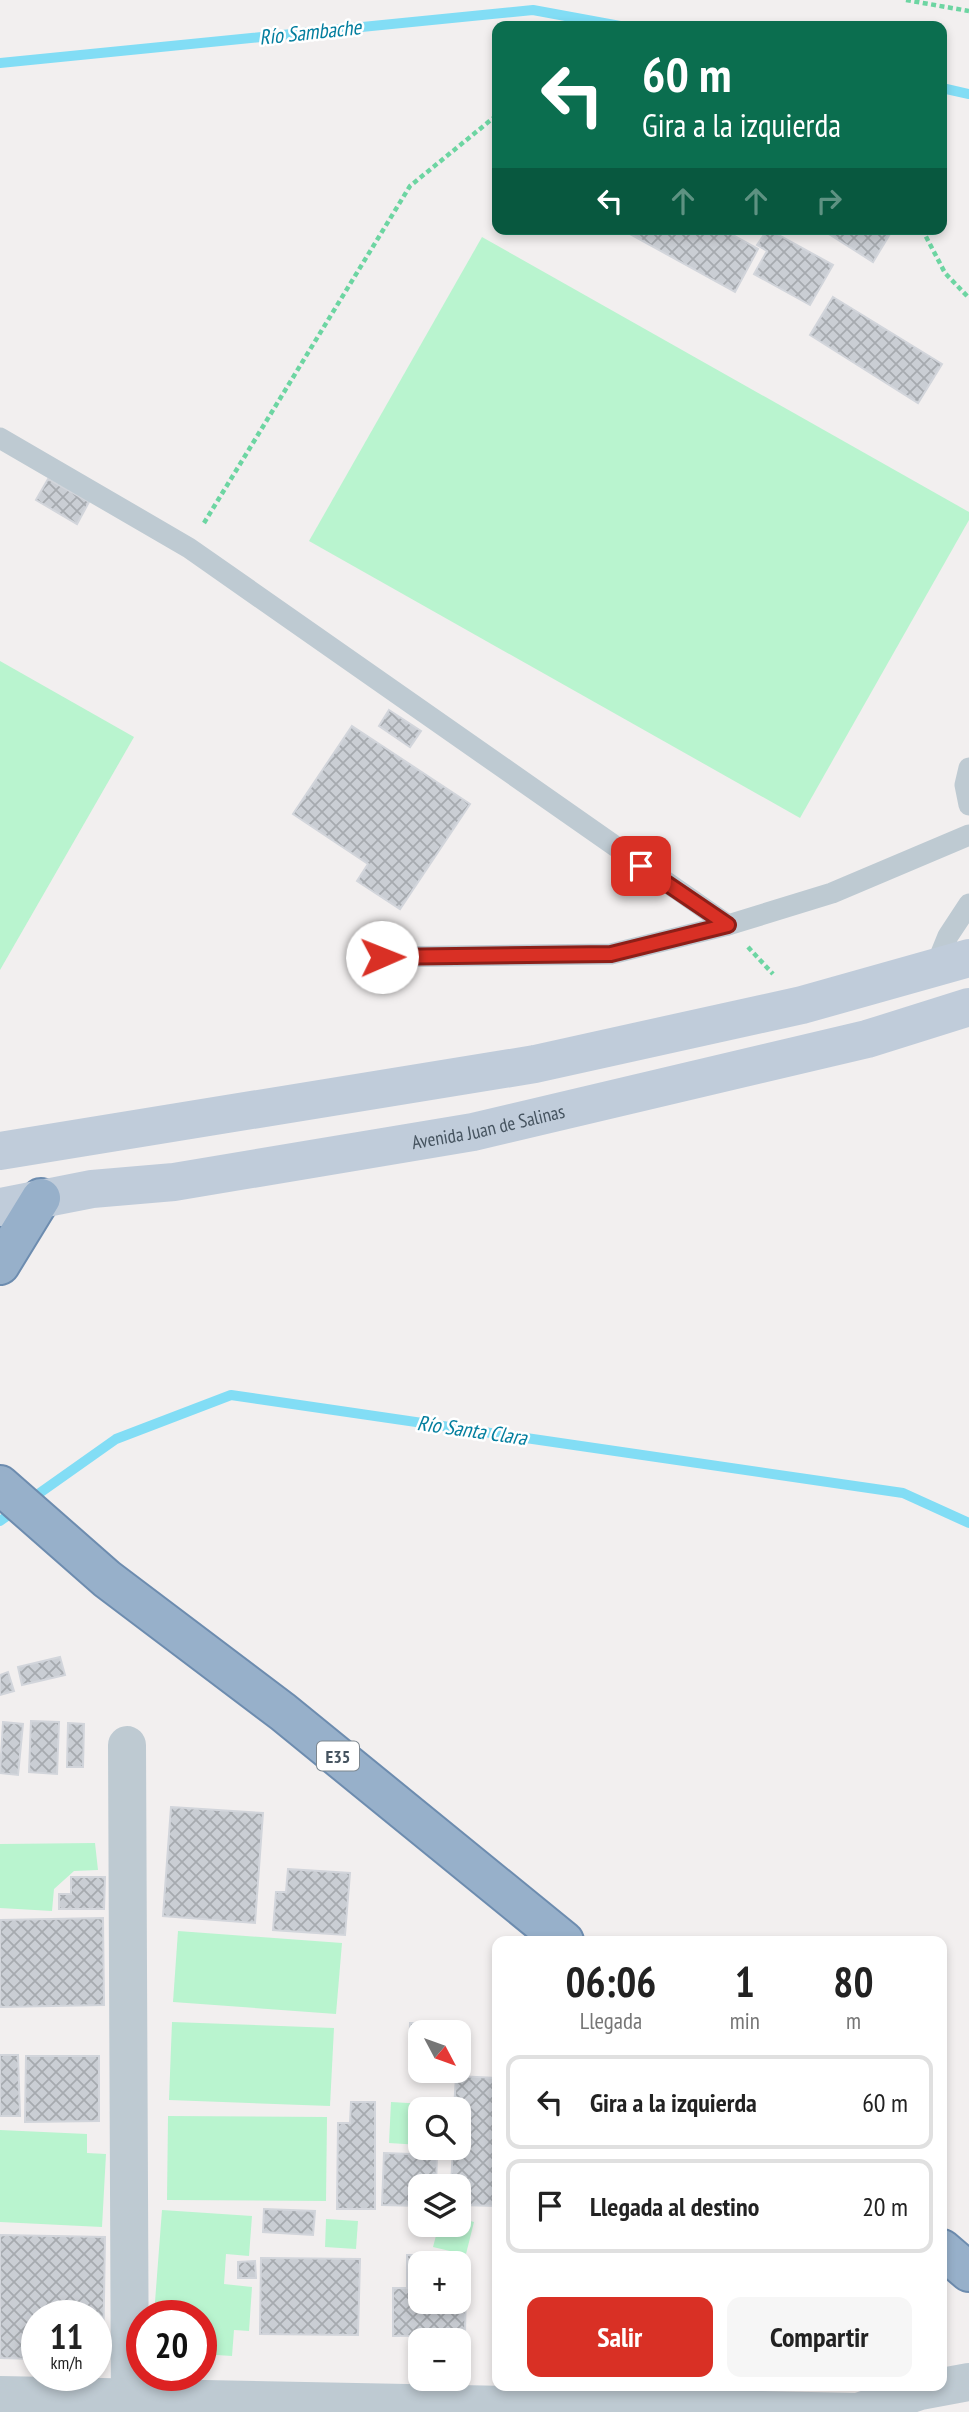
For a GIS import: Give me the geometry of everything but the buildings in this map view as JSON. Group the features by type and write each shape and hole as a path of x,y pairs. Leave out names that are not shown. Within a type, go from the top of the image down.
{"highway":[{"path":"0,1265 41,1198"},
{"name":"E35","path":"3,1488 107,1579 283,1712 558,1936"},
{"path":"947,2253 969,2272"}],"main road":[{"path":"0,1152 535,1064 802,1005 952,963"},
{"name":"Avenida Juan de Salinas","path":"0,1207 93,1189 174,1182 473,1132 867,1039 969,1007"}],"street":[{"path":"127,1745 130,2405"},
{"path":"947,2386 969,2382"},
{"path":"0,2395 130,2405 859,2412 925,2391"}],"lane":[{"path":"0,438 189,548 728,925"},
{"path":"969,768 965,785 969,805"},
{"path":"382,957 611,954 728,925 832,893 969,835"},
{"path":"952,963 948,936 969,904"}],"path":[{"path":"906,0 969,11"},
{"path":"189,548 410,186 492,119"},
{"path":"925,235 945,273 969,298"},
{"path":"728,925 802,1005"}],"green space":[{"path":"482,237 969,512 969,520 800,818 309,541"},
{"path":"0,661 134,737 0,970"},
{"path":"95,1843 98,1870 74,1871 54,1889 52,1911 0,1908 0,1844"},
{"path":"178,1931 342,1943 336,2014 173,2002"},
{"path":"172,2022 334,2028 330,2106 169,2100"},
{"path":"391,2102 408,2103 408,2144 389,2143"},
{"path":"168,2116 327,2117 326,2201 167,2200"},
{"path":"0,2130 87,2134 87,2153 106,2154 102,2227 0,2222"},
{"path":"162,2210 252,2216 249,2256 226,2254 224,2284 252,2287 249,2331 234,2330 232,2356 217,2355 217,2300 155,2300"},
{"path":"326,2219 358,2221 356,2249 325,2247"},
{"path":"436,2237 470,2237 467,2251 433,2247"}],"waterway":[{"name":"Río Sambache","path":"0,63 533,10 593,21"},
{"name":"Río Sambache","path":"947,89 969,94"},
{"name":"Río Santa Clara","path":"0,1521 116,1439 231,1395 903,1493 969,1523"}],"route":[{"path":"382,957 611,954 728,925 641,866"}]}
